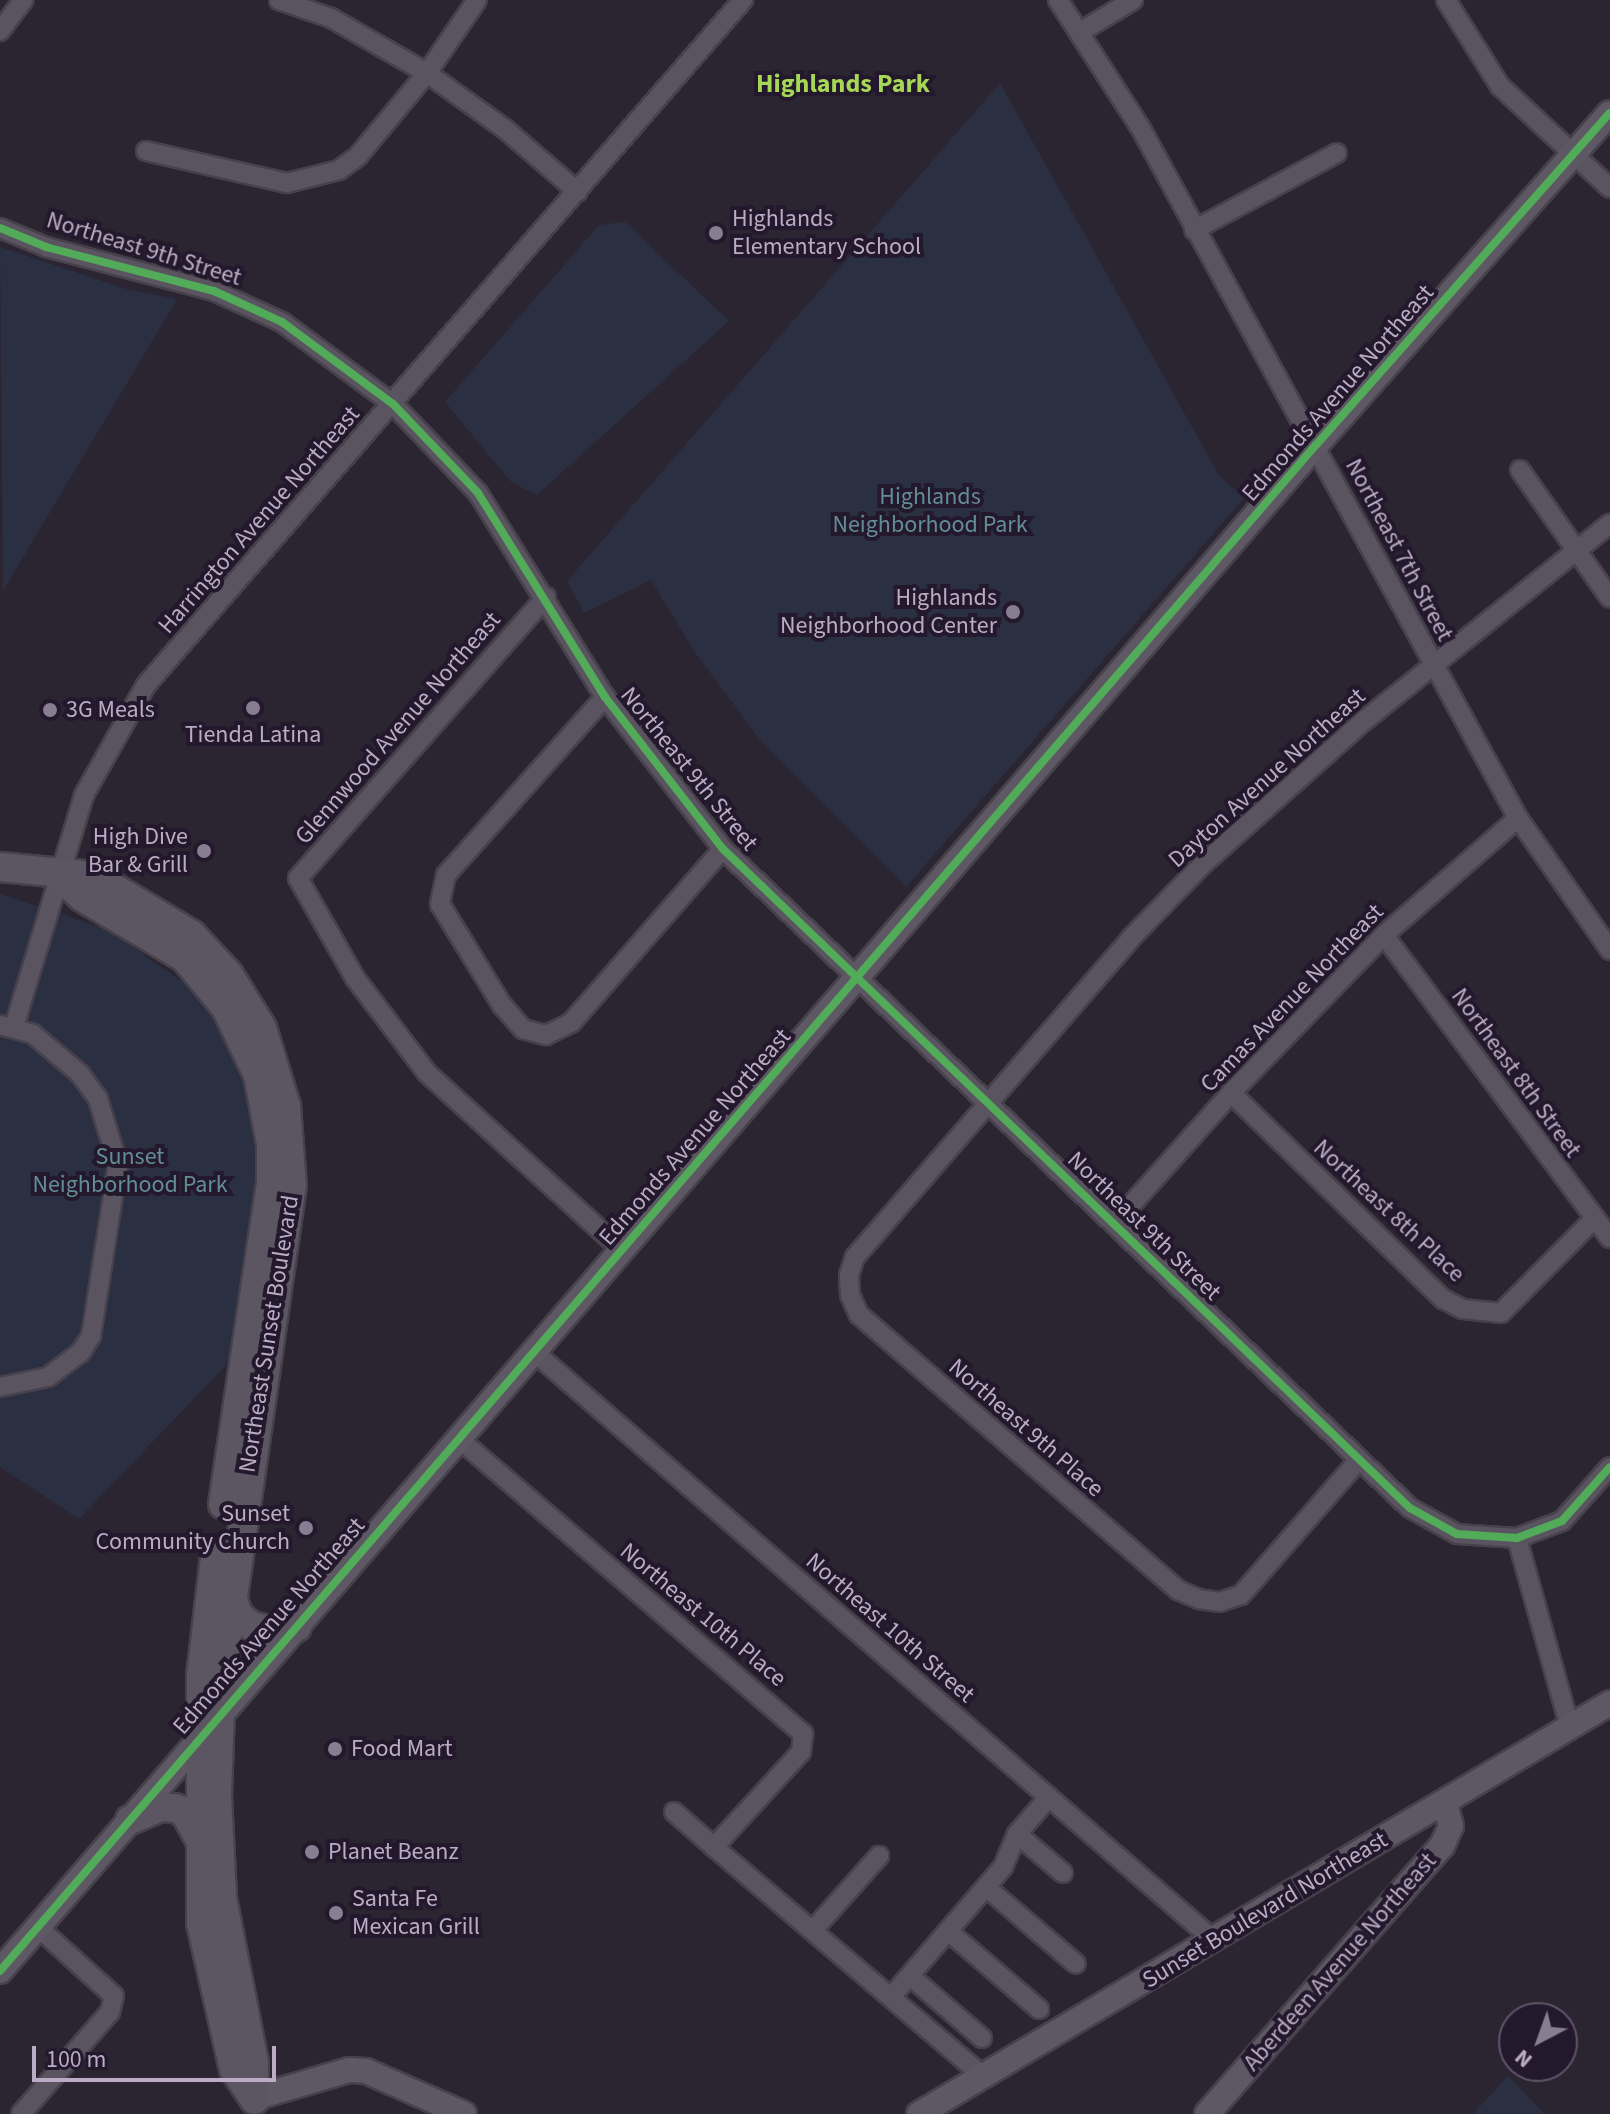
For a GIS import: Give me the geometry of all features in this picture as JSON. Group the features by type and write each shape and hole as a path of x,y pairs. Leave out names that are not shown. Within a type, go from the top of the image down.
{"main road":[{"name":"Northeast Sunset Boulevard","path":"0,867 59,876 94,876 181,925 244,996 278,1068 292,1143 292,1185 230,1590 217,1795 222,1898 254,2062 259,2106"},
{"name":"Northeast Sunset Boulevard","path":"59,876 82,897 185,958 243,1037 258,1075 271,1144 266,1226 211,1585 200,1735 201,1923 209,1973 234,2069 259,2106"},
{"path":"185,958 197,962 229,993 244,996"},
{"path":"230,1590 238,1615 251,1626 272,1631 297,1627"},
{"path":"130,1820 161,1807 174,1808 184,1811 199,1838"}],"street":[{"path":"0,31 23,0"},
{"path":"279,0 331,18 427,73 505,129 578,192"},
{"path":"146,151 276,181 313,180 358,156 427,73 477,0"},
{"name":"Harrington Avenue Northeast","path":"7,1026 84,795 146,685 743,0"},
{"name":"Northeast 7th Street","path":"1058,0 1140,127 1518,818 1610,950"},
{"path":"1080,32 1133,0"},
{"path":"1446,0 1500,86 1610,188"},
{"name":"Edmonds Avenue Northeast","path":"0,1971 200,1735 861,978 1316,445 1610,113"},
{"path":"1194,230 1337,153"},
{"name":"Northeast 9th Street","path":"0,228 46,247 214,291 282,322 393,404 478,493 546,597 605,697 723,849 861,978 1358,1461 1435,1525 1486,1539 1517,1538"},
{"path":"1520,470 1581,551 1610,598"},
{"name":"Dayton Avenue Northeast","path":"990,1104 1130,939 1202,865 1433,665 1581,551 1610,524"},
{"name":"Glennwood Avenue Northeast","path":"546,597 298,878 355,978 427,1073 622,1250"},
{"path":"605,697 446,875 440,904 502,1005 523,1029 534,1032 546,1035 571,1023 723,849"},
{"name":"Camas Avenue Northeast","path":"1114,1224 1231,1093 1384,935 1518,818"},
{"name":"Northeast 8th Street","path":"1384,935 1610,1238"},
{"path":"0,1387 48,1377 81,1352 91,1336 118,1164 98,1099 80,1074 57,1052 7,1026"},
{"name":"Northeast 8th Place","path":"1231,1093 1443,1299 1463,1309 1501,1313 1594,1219"},
{"name":"Northeast 9th Place","path":"990,1104 855,1257 850,1295 859,1315 1178,1590 1199,1599 1220,1602 1241,1595 1358,1461"},
{"name":"Northeast 10th Street","path":"533,1351 1215,1941"},
{"name":"Northeast 10th Place","path":"458,1438 803,1734 801,1752 714,1847"},
{"path":"1570,1728 1517,1538 1562,1521 1610,1467"},
{"name":"Sunset Boulevard Northeast","path":"919,2114 1215,1941 1610,1703"},
{"path":"892,1996 1003,1867 1017,1834 1049,1797"},
{"name":"Aberdeen Avenue Northeast","path":"1207,2114 1442,1846 1451,1826 1445,1803"},
{"path":"674,1812 983,2076"},
{"path":"1017,1834 1063,1873"},
{"path":"814,1929 879,1856"},
{"path":"986,1887 1076,1964"},
{"path":"21,2114 110,2012 114,1996 38,1927"},
{"path":"948,1931 1039,2009"},
{"path":"910,1976 982,2038"},
{"path":"259,2106 349,2070 366,2071 464,2114"}],"green space":[{"name":"Highlands Neighborhood Park","path":"1000,83 1220,477 1245,497 906,887 765,746 694,651 651,580 584,613 567,581"},
{"path":"625,222 729,321 537,495 511,482 445,402 599,225"},
{"path":"0,247 126,289 177,299 3,591"},
{"name":"Sunset Neighborhood Park","path":"0,894 109,930 194,990 228,1033 247,1069 263,1166 231,1360 79,1519 0,1467"},
{"path":"1502,2082 1514,2082 1545,2114 1473,2114"}],"cycle path":[{"path":"0,1971 1316,445 1610,113"},
{"path":"0,228 46,247 214,291 282,322 393,404 478,493 605,697 723,849 1410,1508 1457,1534 1517,1538 1562,1521 1610,1467"}],"place":[{"name":"Highlands Elementary School","path":"716,233"},
{"name":"Highlands Neighborhood Center","path":"1013,612"},
{"name":"Tienda Latina","path":"253,708"},
{"name":"3G Meals","path":"50,710"},
{"name":"High Dive Bar & Grill","path":"204,851"},
{"name":"Sunset Community Church","path":"306,1528"},
{"name":"Food Mart","path":"335,1749"},
{"name":"Planet Beanz","path":"312,1852"},
{"name":"Santa Fe Mexican Grill","path":"336,1913"}],"district":[{"name":"Highlands Park","path":"843,84"}]}
